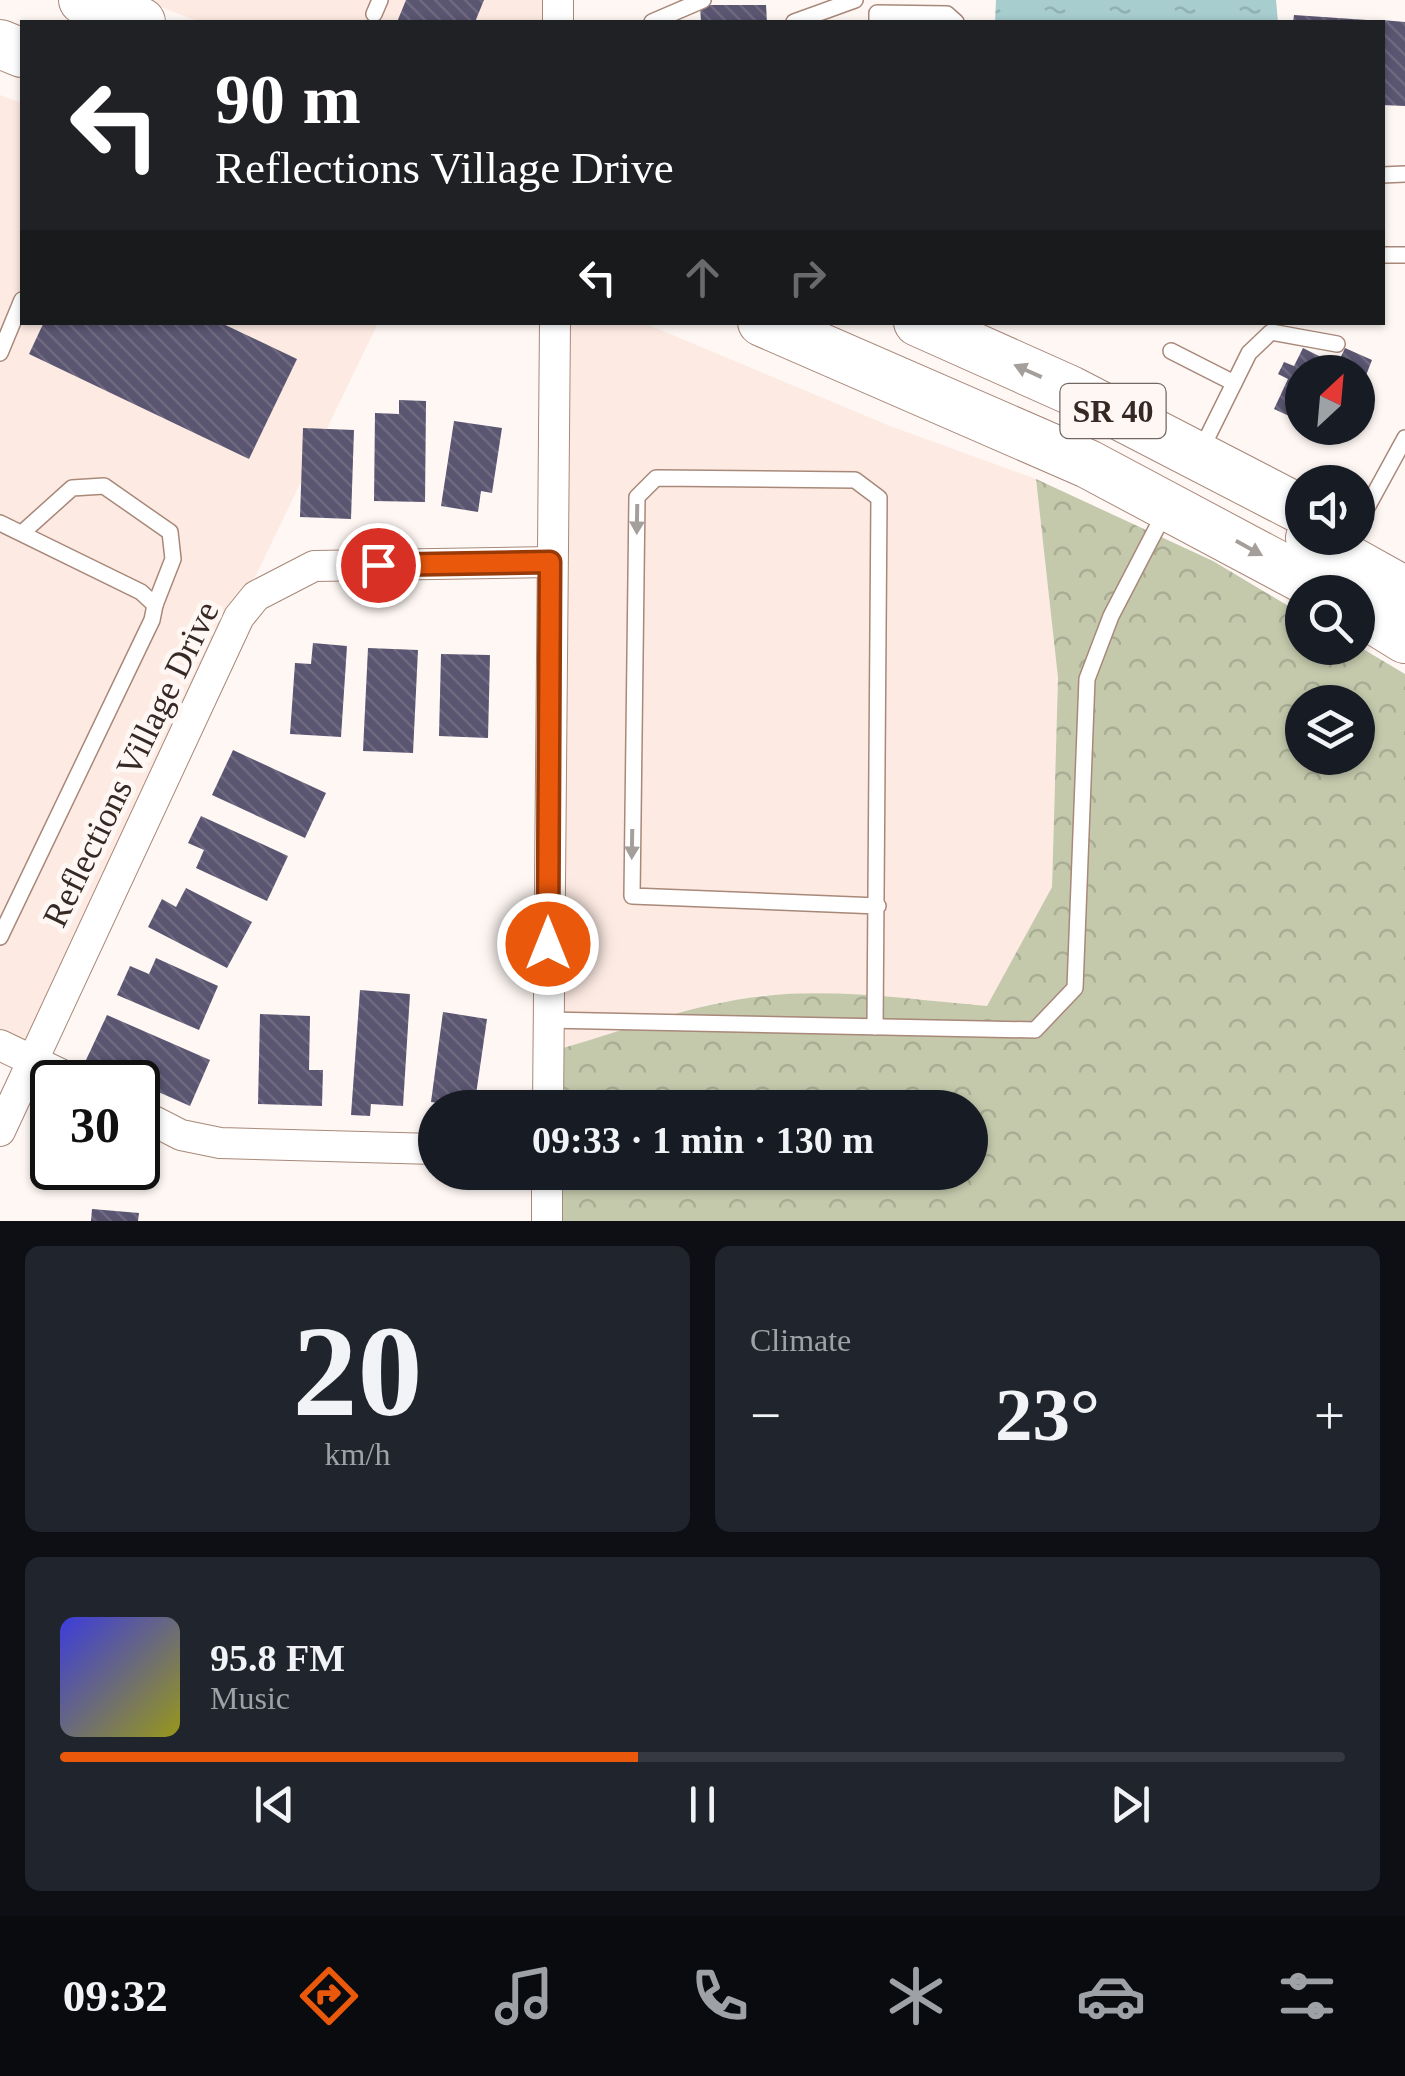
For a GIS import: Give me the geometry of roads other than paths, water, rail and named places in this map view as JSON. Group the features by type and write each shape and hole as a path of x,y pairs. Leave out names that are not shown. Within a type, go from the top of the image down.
{"main road":[{"path":"82,0 145,19"},
{"name":"SR 40","path":"770,325 850,357 1169,504 1297,575"},
{"name":"SR 40","path":"924,325 1193,451 1285,501"},
{"path":"850,357 932,361 1132,456 1159,460 1193,451"},
{"path":"1169,504 1194,492 1220,492 1285,524"},
{"path":"1375,553 1405,570"},
{"path":"1340,555 1405,591"},
{"path":"1375,620 1405,639"}],"street":[{"path":"548,1090 555,325"},
{"name":"Reflections Village Drive","path":"33,1060 239,617 256,596 314,566 550,562"},
{"path":"0,1045 33,1060"},
{"name":"Reflections Village Drive","path":"0,1132 30,1067"},
{"path":"160,1124 181,1134 220,1143 418,1149"},
{"path":"547,1190 547,1221"}],"lane":[{"path":"657,20 703,0"},
{"path":"800,20 857,0 877,18 947,14 954,20"},
{"path":"0,352 20,305"},
{"path":"1193,451 1249,353 1270,332 1338,344"},
{"path":"1171,350 1234,382"},
{"path":"1375,493 1405,438"},
{"path":"874,1027 878,906 879,498 855,480 656,478 638,497 632,896 878,906"},
{"path":"0,937 152,620 173,558 170,532 104,486 72,488 22,534"},
{"path":"548,1020 1034,1030 1074,988 1086,680 1111,616 1169,504"},
{"path":"0,523 141,592 155,604"}],"water":[{"path":"996,0 1276,0 1278,20 995,20"}]}
